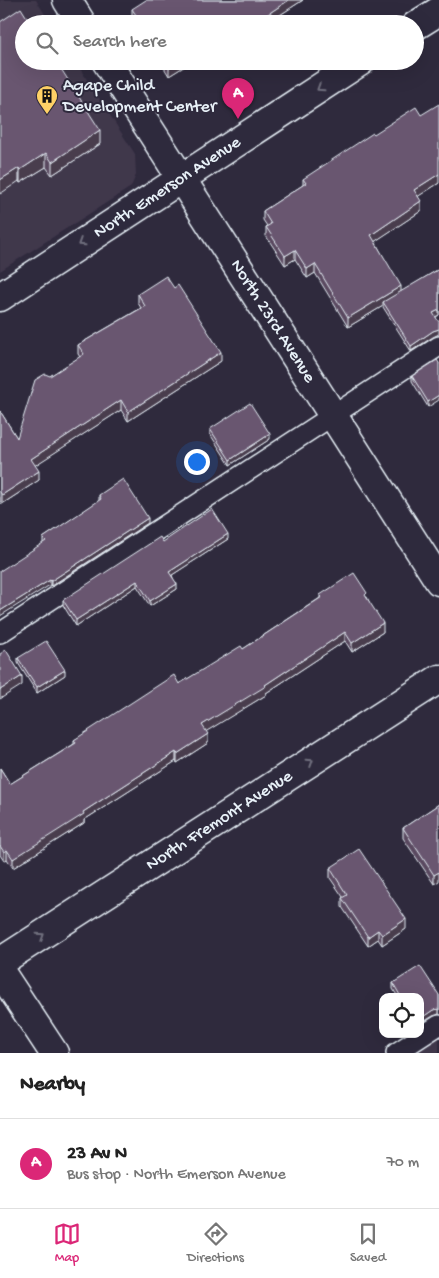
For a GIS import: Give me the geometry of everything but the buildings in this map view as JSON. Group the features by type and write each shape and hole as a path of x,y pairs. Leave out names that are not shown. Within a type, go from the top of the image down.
{"street":[{"path":"67,0 76,15"},
{"path":"424,20 439,10"},
{"name":"North 23rd Avenue","path":"112,70 439,581"},
{"name":"North Emerson Avenue","path":"0,296 347,70"},
{"name":"North Fremont Avenue","path":"0,962 439,679"},
{"path":"0,971 54,1053"}],"lane":[{"path":"0,633 439,346"},
{"path":"396,1053 439,1025"}],"shaded area":[{"path":"0,0 36,0 45,15 15,15 15,70 81,70 135,154 136,175 131,187 0,271"},
{"path":"439,1034 439,1053 411,1053"}],"place":[{"name":"Agape Child Development Center","path":"47,115"},
{"name":"23 Av N","path":"238,119"}]}
